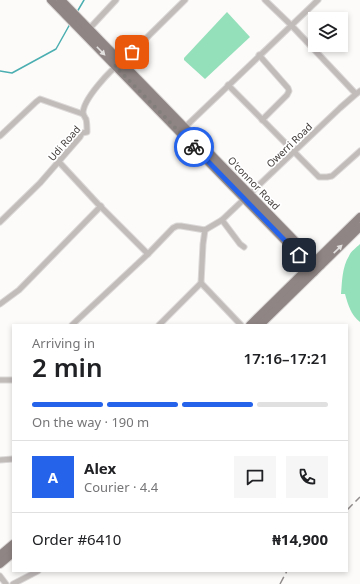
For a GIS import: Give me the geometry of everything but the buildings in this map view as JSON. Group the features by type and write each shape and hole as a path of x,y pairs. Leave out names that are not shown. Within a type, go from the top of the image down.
{"main road":[{"name":"O'connor Road","path":"51,0 64,6 315,266"},
{"path":"261,324 315,266 324,252 360,217"},
{"path":"251,324 301,276 315,266 360,227"},
{"path":"301,276 303,265 302,252 324,252"},
{"path":"0,555 12,545"},
{"path":"0,564 12,554"}],"street":[{"path":"88,31 116,0"},
{"name":"Udi Road","path":"0,222 40,183 82,133 87,132 86,119 83,114 85,104 89,97 119,64 185,0"},
{"path":"264,0 291,25 358,93"},
{"path":"182,129 318,0"},
{"path":"259,55 289,91 287,95 262,120"},
{"path":"228,85 319,176 332,176 360,151"},
{"name":"Owerri Road","path":"205,230 222,220 248,197 358,93"},
{"path":"0,136 40,99 83,114"},
{"path":"59,162 148,254"},
{"path":"0,304 19,290 101,206"},
{"path":"222,220 240,244 244,247"},
{"path":"73,324 148,254 173,228 177,226 205,230 201,283 160,324"},
{"path":"201,283 240,324"},
{"path":"0,380 12,380"},
{"path":"0,460 12,459"},
{"path":"13,584 36,572"},
{"path":"0,576 6,584"}],"green space":[{"path":"227,12 250,37 205,79 184,60 184,58"},
{"path":"360,244 360,322 352,313 345,294 341,294 345,265 351,253"}],"waterway":[{"path":"77,12 84,0"},
{"path":"0,71 12,73 56,49 70,24"}],"railway":[{"path":"348,509 360,497"},
{"path":"280,584 286,572"}],"way so far":[{"path":"132,52 122,62 115,66 194,147"}],"route":[{"path":"194,147 299,255"}]}
